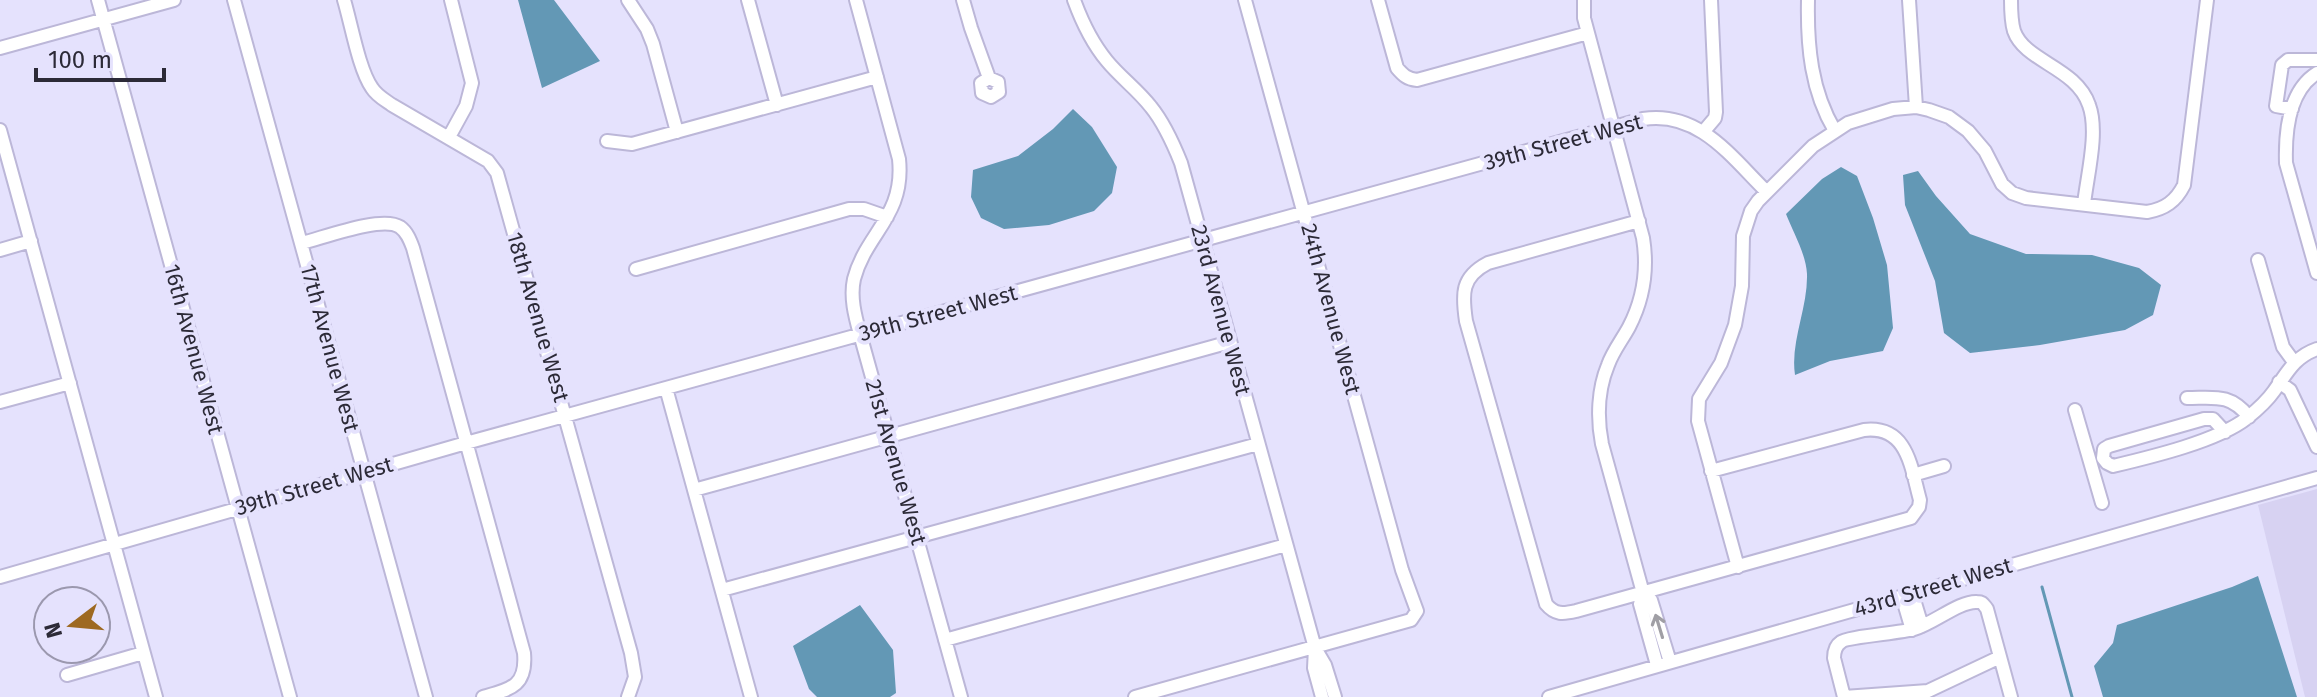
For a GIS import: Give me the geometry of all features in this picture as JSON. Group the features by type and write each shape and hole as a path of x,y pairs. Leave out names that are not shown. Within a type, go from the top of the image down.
{"street":[{"name":"16th Avenue West","path":"98,0 290,697"},
{"path":"0,48 174,0"},
{"name":"17th Avenue West","path":"234,0 426,697"},
{"name":"18th Avenue West","path":"344,0 371,87 392,105 488,161 497,173 634,667 635,677 628,697"},
{"path":"449,137 466,106 472,83 451,0"},
{"path":"628,0 653,44 677,132"},
{"path":"748,0 777,105"},
{"name":"21st Avenue West","path":"856,0 899,166 899,181 895,201 860,263 853,299 860,334 961,697"},
{"path":"963,0 989,78"},
{"name":"23rd Avenue West","path":"1074,0 1096,47 1152,108 1181,163 1315,648 1325,665 1335,697"},
{"name":"24th Avenue West","path":"1245,0 1402,570 1417,607 1411,620 1315,648"},
{"path":"1378,0 1397,68 1405,76 1417,80 1588,33"},
{"path":"1584,0 1584,18 1646,257 1643,289 1635,314 1605,372 1599,413 1602,444 1643,593 1651,600 1663,664"},
{"path":"1704,131 1716,112 1711,0"},
{"path":"1808,0 1813,79 1825,114 1835,131"},
{"path":"1909,0 1916,107"},
{"path":"2011,0 2013,28 2020,41 2074,81 2088,102 2093,130 2084,204"},
{"path":"1738,567 1698,421 1697,407 1731,338 1742,286 1744,229 1758,201 1813,146 1835,131 1893,109 1916,107 1949,117 1968,131 1985,151 2002,184 2012,193 2026,198 2156,211 2170,203 2184,185 2207,0"},
{"path":"2292,109 2276,106 2280,70 2284,62 2317,60"},
{"path":"2317,73 2302,85 2294,98 2286,163 2314,251 2317,273"},
{"path":"607,141 632,144 877,77"},
{"name":"39th Street West","path":"0,577 364,471 1649,118 1686,122 1704,131 1767,192"},
{"path":"0,130 156,697"},
{"path":"636,269 849,209 864,209 887,217"},
{"path":"1639,221 1488,263 1475,271 1463,293 1466,321 1544,601 1554,612 1576,611 1911,518 1920,500 1904,448 1885,431 1864,430 1711,471"},
{"path":"302,243 384,223 396,225 405,232 413,248 524,653 526,667 520,680 512,687 483,697"},
{"path":"0,250 31,241"},
{"path":"2258,260 2283,347 2294,362"},
{"path":"694,490 1230,342"},
{"path":"2225,432 2213,419 2204,419 2109,446 2104,449 2103,458 2113,466 2225,432 2249,417 2266,401 2294,362 2317,349"},
{"path":"2279,382 2290,390 2317,447"},
{"path":"0,402 70,383"},
{"path":"666,388 751,697"},
{"path":"2187,398 2230,399 2249,417"},
{"path":"2075,410 2102,503"},
{"path":"722,590 1258,444"},
{"path":"2090,461 2103,458"},
{"path":"1913,475 1944,466"},
{"name":"43rd Street West","path":"1549,697 2317,478"},
{"path":"945,640 1286,545"},
{"path":"1907,594 1917,628"},
{"path":"2000,657 1928,691 1844,697 1834,652 1840,642 1849,637 1876,636 1917,628 1977,602 1987,609 2011,697"},
{"path":"1135,697 1315,648"},
{"name":"23rd Avenue West","path":"1315,648 1314,668 1322,697"},
{"path":"67,675 143,653"}],"shaded area":[{"path":"2317,489 2317,697 2305,697 2258,505"}],"water":[{"path":"518,0 554,0 600,61 542,88"},
{"path":"1073,109 1092,127 1117,167 1112,193 1094,211 1049,225 1004,229 981,218 971,197 973,170 1018,156"},
{"path":"1841,167 1857,176 1873,218 1887,265 1893,328 1883,351 1830,361 1795,375 1795,350 1807,274 1802,251 1786,214 1822,179"},
{"path":"1918,171 1970,234 2026,254 2092,255 2139,268 2161,285 2153,315 2125,330 1970,353 1944,333 1935,281 1905,205 1903,175"},
{"path":"2258,576 2297,697 2103,697 2094,666 2113,643 2117,625"},
{"path":"860,605 893,650 896,693 890,697 817,697 809,689 793,646"}],"waterway":[{"path":"2042,587 2072,697"}]}
